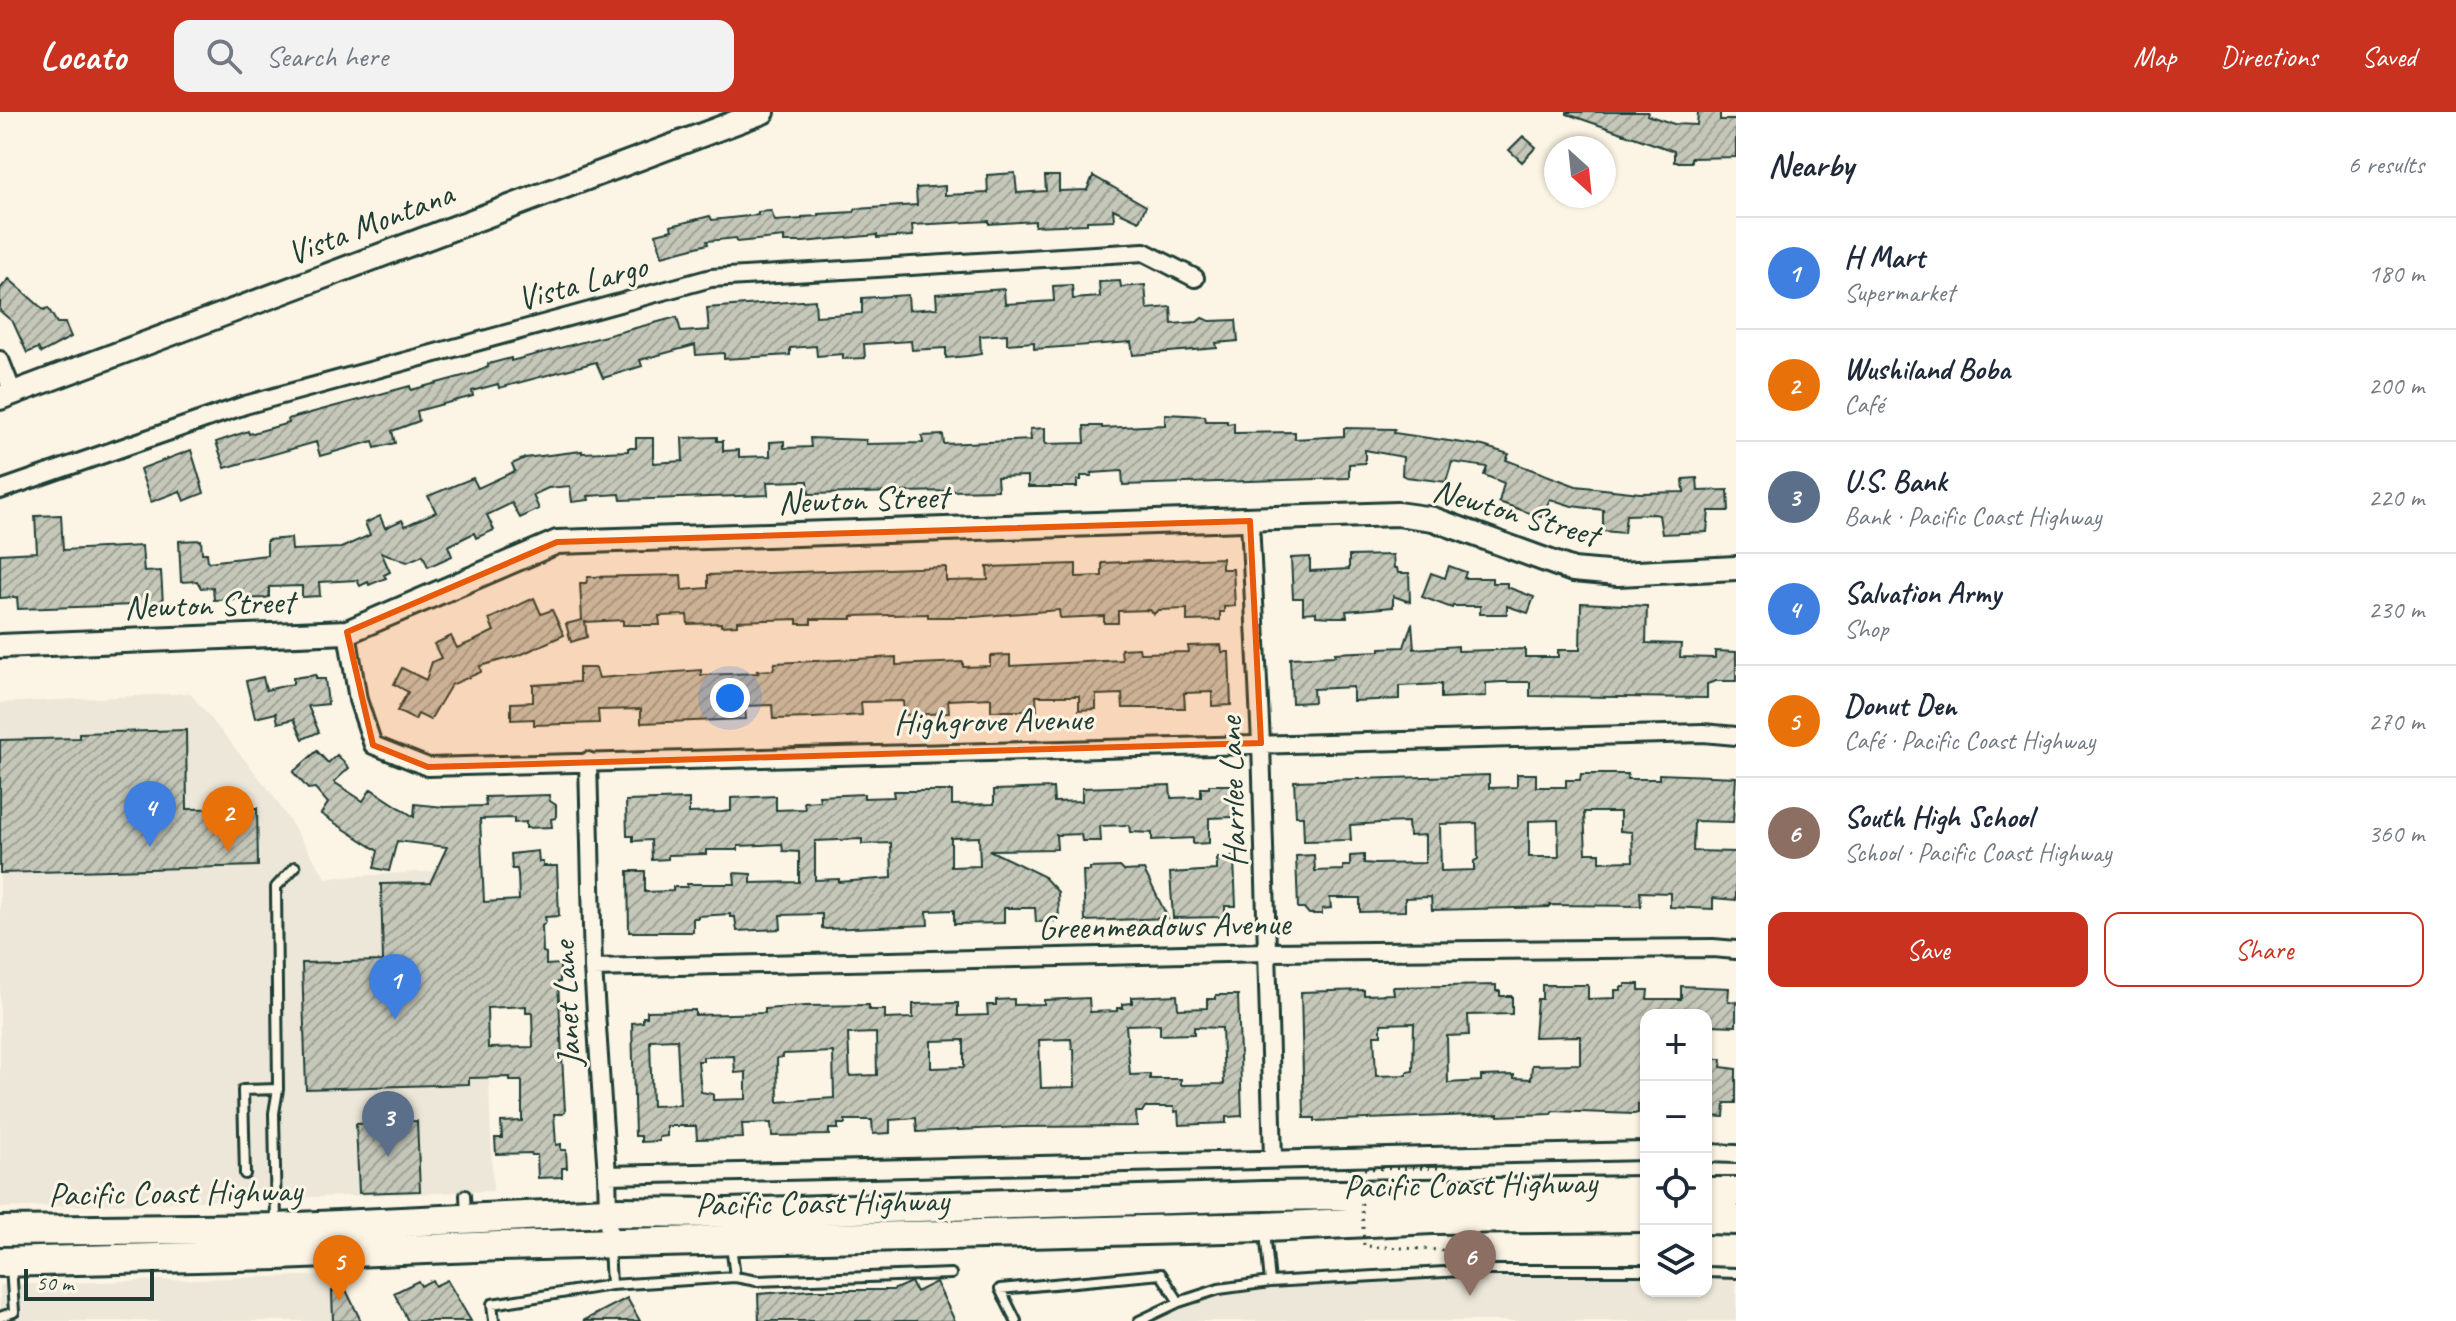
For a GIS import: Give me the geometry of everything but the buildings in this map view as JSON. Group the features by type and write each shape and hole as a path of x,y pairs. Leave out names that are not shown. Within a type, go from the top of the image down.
{"highway":[{"name":"Pacific Coast Highway","path":"5,1262 277,1242 466,1207 728,1213 1279,1196 1640,1191"},
{"path":"1712,1192 1736,1192"},
{"name":"Pacific Coast Highway","path":"0,1231 277,1242 609,1244 1265,1227 1447,1219 1640,1217"},
{"path":"1712,1219 1736,1220"}],"street":[{"name":"Vista Montana","path":"7,395 763,112"},
{"name":"Vista Largo","path":"0,490 245,405 711,278 1144,252 1195,278"},
{"path":"0,360 7,395"},
{"name":"Newton Street","path":"0,646 347,632 557,542 1397,514 1433,519 1573,570 1618,574 1736,568"},
{"name":"Harrlee Lane","path":"1250,521 1261,743 1273,1158"},
{"name":"Highgrove Avenue","path":"347,632 358,700 373,745 428,767 1261,743 1703,733 1736,736"},
{"name":"Janet Lane","path":"588,761 593,968 609,1244"},
{"name":"Greenmeadows Avenue","path":"593,968 1267,952 1736,950"},
{"path":"607,1175 1640,1151"},
{"path":"1712,1153 1736,1154"}],"lane":[{"path":"277,1242 274,1113 278,1089 276,887 295,867"},
{"path":"245,1174 243,1090 278,1089"},
{"path":"1265,1227 1270,1282"},
{"path":"730,1240 735,1277"},
{"path":"609,1244 611,1285"},
{"path":"0,1317 14,1312 5,1262"},
{"path":"1139,1321 1179,1302 1219,1289 1270,1282 1479,1270 1640,1270"},
{"path":"1712,1272 1736,1273"},
{"path":"494,1321 492,1304 611,1285 735,1277 757,1281 951,1274"},
{"path":"1016,1321 1000,1289 1161,1274 1179,1302"}],"path":[{"path":"1438,1168 1360,1169 1364,1246 1479,1252"}],"highlighted area":[{"path":"1250,521 1261,743 428,767 373,745 347,632 557,542"}],"shaded area":[{"path":"190,693 271,792 326,878 481,868 493,1191 0,1208 0,703"},
{"path":"1479,1270 1640,1272 1640,1297 1712,1297 1712,1273 1736,1273 1736,1321 1145,1321 1179,1302 1270,1282"},
{"path":"335,1275 359,1321 0,1321 0,1285"}],"place":[{"name":"Salvation Army","path":"150,847"},
{"name":"Wushiland Boba","path":"228,852"},
{"name":"H Mart","path":"395,1020"},
{"name":"U.S. Bank","path":"388,1157"},
{"name":"South High School","path":"1470,1296"},
{"name":"Donut Den","path":"339,1301"}]}
